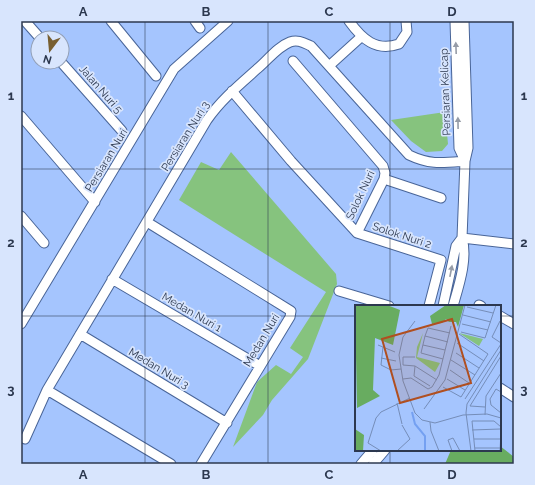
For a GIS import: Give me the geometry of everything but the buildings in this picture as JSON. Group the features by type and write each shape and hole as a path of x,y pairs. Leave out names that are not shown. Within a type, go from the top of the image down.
{"street":[{"path":"25,21 33,30"},
{"path":"111,21 156,76"},
{"name":"Persiaran Nuri","path":"21,324 174,69 228,21"},
{"path":"349,21 361,37 373,45 382,47 399,44 407,32 406,21"},
{"name":"Persiaran Kelicap","path":"455,21 459,148 465,161"},
{"name":"Persiaran Kelicap","path":"453,305 459,284 465,248 462,238 465,161 468,148 464,21"},
{"path":"329,66 361,37"},
{"name":"Persiaran Nuri 3","path":"25,439 47,390 207,120 232,91 277,50 291,42 300,41 311,46 409,156 424,162 440,163 465,161"},
{"name":"Solok Nuri","path":"232,91 291,161 356,233 384,179 385,173 382,166 293,61"},
{"name":"Jalan Nuri 5","path":"68,70 122,131"},
{"path":"21,116 95,202"},
{"path":"384,179 441,198"},
{"path":"21,216 44,243"},
{"name":"Medan Nuri","path":"147,222 291,311 290,317 201,464"},
{"name":"Solok Nuri 2","path":"356,233 441,260 429,305"},
{"path":"462,238 514,244"},
{"name":"Persiaran Kelicap","path":"443,305 456,246 462,238"},
{"name":"Medan Nuri 1","path":"112,280 260,366"},
{"path":"339,291 386,305"},
{"path":"501,317 514,324"},
{"name":"Medan Nuri 3","path":"80,334 227,423"},
{"path":"501,389 514,397"},
{"path":"47,390 171,464"},
{"path":"361,464 372,451"},
{"path":"373,464 385,451"}],"green space":[{"path":"445,112 448,144 442,151 426,152 411,141 391,120"},
{"path":"231,152 336,274 337,284 308,359 272,400 263,415 233,447 257,382 276,365 291,374 303,357 290,348 326,292 179,200 201,162 219,170"},
{"path":"501,447 514,457 514,464 445,464 451,451 501,451"}]}
